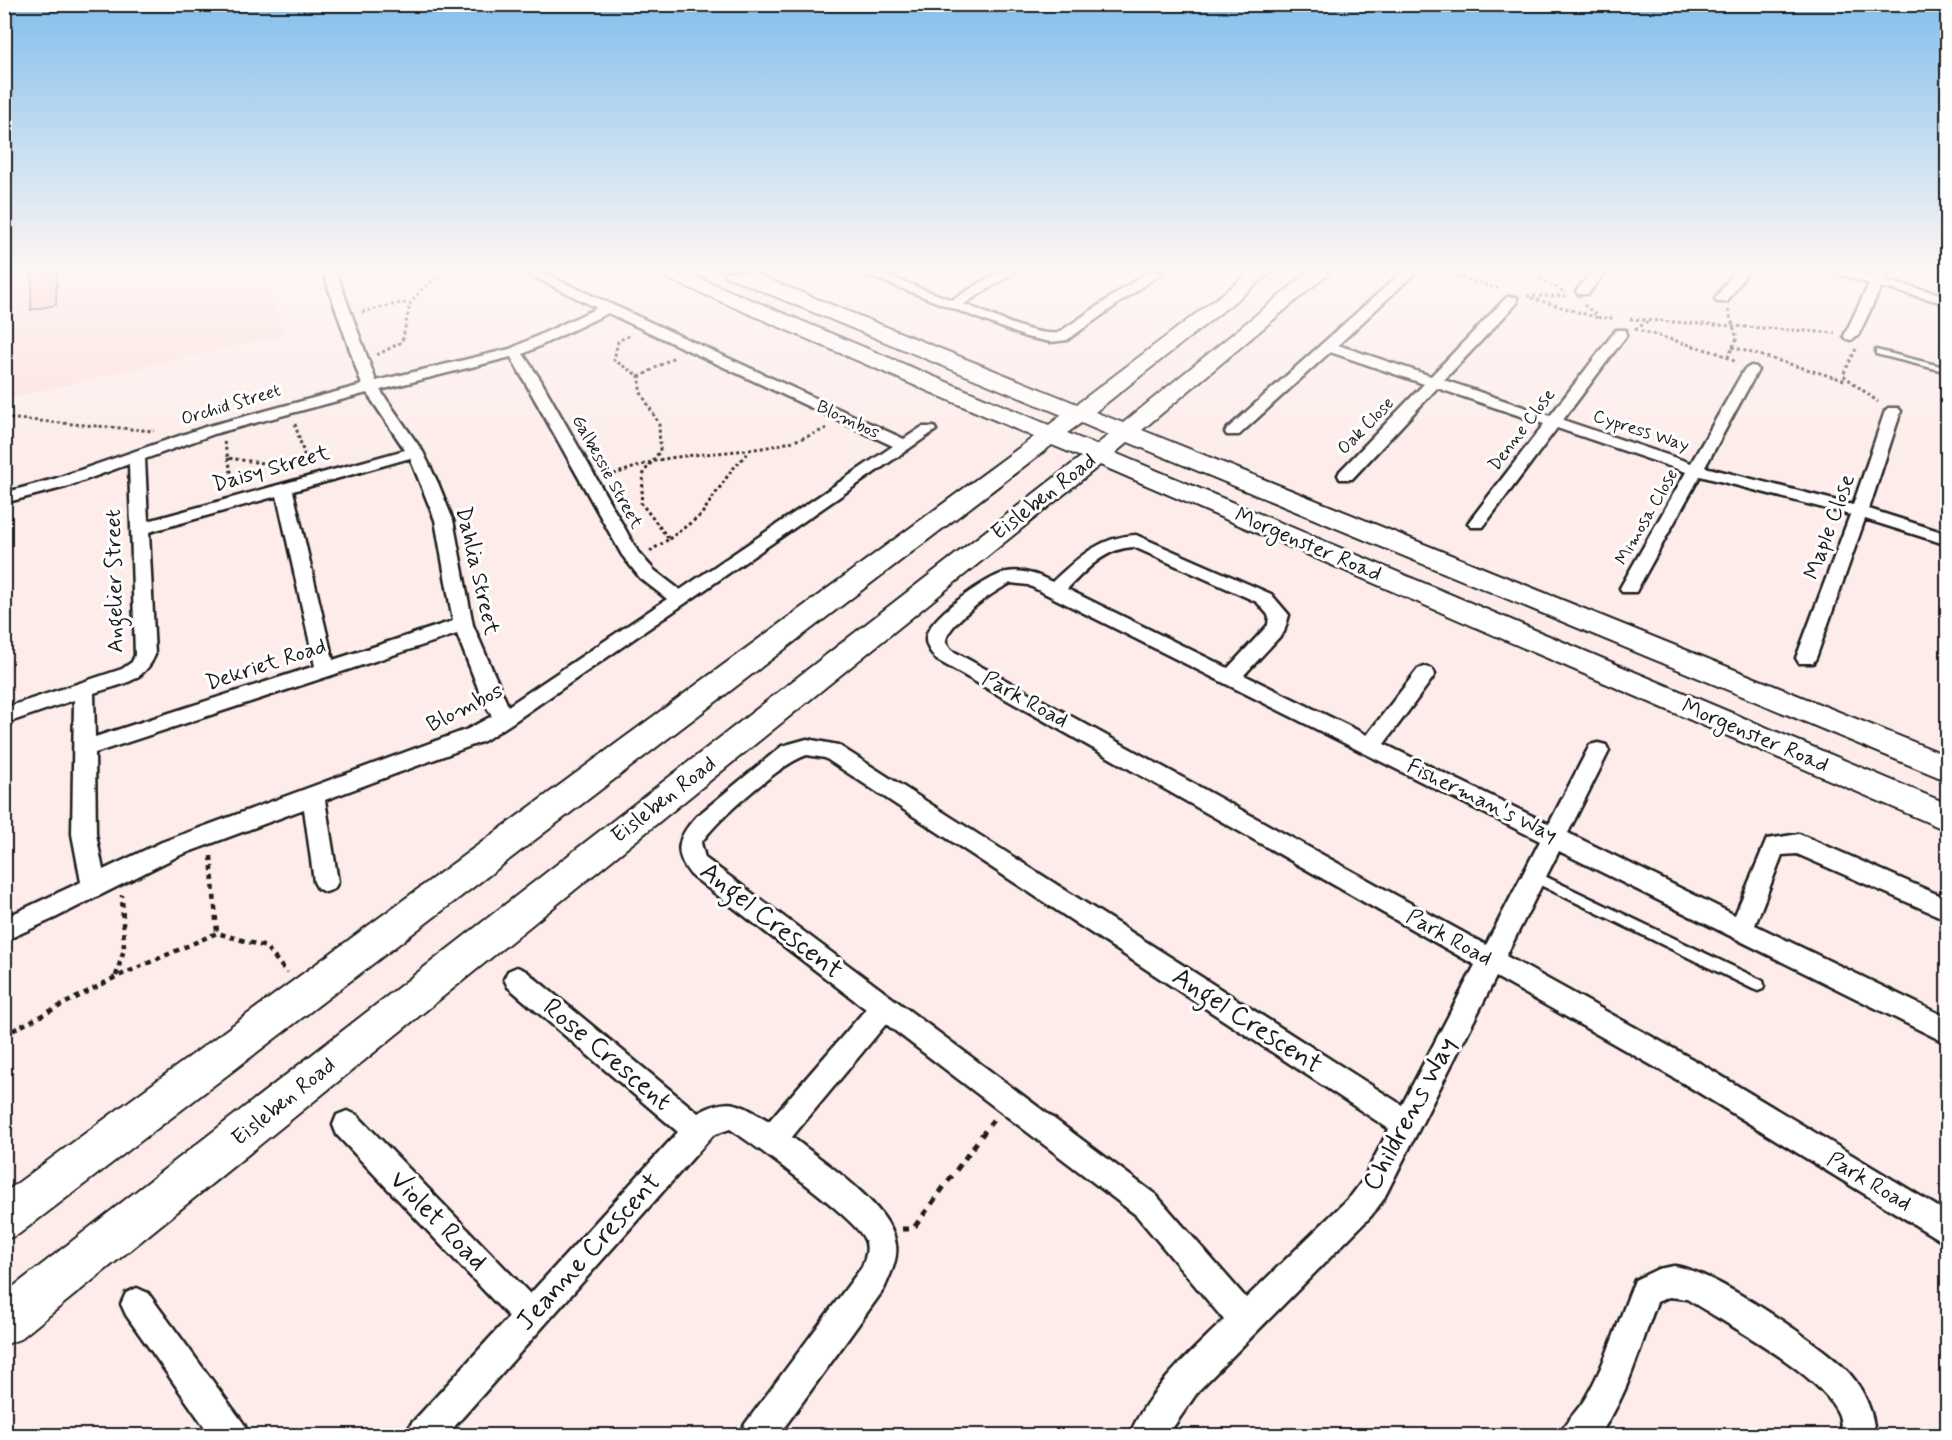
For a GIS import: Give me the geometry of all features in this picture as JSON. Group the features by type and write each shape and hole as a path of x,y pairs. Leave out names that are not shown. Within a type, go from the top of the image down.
{"main road":[{"name":"Morgenster Road","path":"826,339 1947,818"},
{"name":"Morgenster Road","path":"899,339 1947,769"},
{"name":"Eisleben Road","path":"4,1219 1051,436 1176,339"},
{"name":"Eisleben Road","path":"4,1323 1096,456 1239,339"}],"street":[{"name":"Dahlia Street","path":"353,339 371,388 415,452 444,520 463,625 493,702 505,718"},
{"name":"Orchid Street","path":"4,498 137,457 211,430 290,407 514,352 541,339"},
{"name":"Blombos","path":"673,339 905,446"},
{"path":"1233,432 1335,339"},
{"name":"Oak Close","path":"1346,475 1435,382 1471,339"},
{"name":"Denne Close","path":"1477,523 1616,339"},
{"name":"Cypress Way","path":"1327,346 1696,470 1860,512 1947,540"},
{"name":"Galbessie Street","path":"514,352 533,379 635,561 647,574 679,599"},
{"name":"Mimosa Close","path":"1629,588 1751,370"},
{"name":"Maple Close","path":"1806,658 1860,512 1893,411"},
{"name":"Blombos","path":"4,930 43,915 122,870 190,841 454,745 505,718 928,430"},
{"name":"Daisy Street","path":"139,529 415,452"},
{"name":"Angelier Street","path":"4,716 129,675 144,659 137,457"},
{"path":"284,489 326,671"},
{"path":"1055,590 1100,549 1115,542 1136,541 1264,598 1279,615 1277,627 1231,677"},
{"name":"Fisherman's Way","path":"944,655 936,642 940,628 994,584 1014,577 1035,581 1947,1032"},
{"name":"Dekriet Road","path":"83,749 463,625"},
{"name":"Park Road","path":"944,655 1693,1074 1947,1230"},
{"path":"1371,747 1425,674"},
{"path":"84,691 84,834 94,887"},
{"name":"Angel Crescent","path":"1245,1321 1146,1205 699,867 690,856 690,842 698,828 783,756 798,748 815,747 830,751 1407,1124"},
{"name":"Childrens Way","path":"1146,1436 1186,1378 1361,1206 1387,1165 1598,751"},
{"path":"313,796 326,882"},
{"path":"1741,930 1770,854 1775,846 1787,843 1817,850 1947,910"},
{"name":"Rose Crescent","path":"517,980 698,1131"},
{"path":"772,1139 884,1007"},
{"name":"Jeanne Crescent","path":"423,1436 709,1121 732,1115 772,1139 867,1217 878,1229"},
{"name":"Violet Road","path":"347,1125 530,1317"},
{"path":"757,1436 873,1278 883,1257 878,1229"},
{"path":"1576,1436 1597,1410 1605,1394 1646,1290 1657,1283 1673,1281 1693,1285 1809,1360 1831,1378 1848,1399 1858,1421 1858,1436"},
{"path":"138,1304 232,1436"}],"lane":[{"path":"1879,352 1947,370"},
{"path":"1534,876 1758,985"}],"path":[{"path":"361,361 398,347 403,339"},
{"path":"623,339 618,342 614,360 640,377"},
{"path":"1668,339 1728,357 1736,339"},
{"path":"1855,339 1843,375 1871,399"},
{"path":"640,377 688,346"},
{"path":"1732,347 1851,382"},
{"path":"640,377 640,391 659,424 660,451 644,472 641,503 669,539"},
{"path":"290,407 306,461"},
{"path":"4,418 177,433 179,441"},
{"path":"590,481 667,459 748,453 800,442 844,418"},
{"path":"211,430 222,437 238,502"},
{"path":"635,561 669,539 701,514 731,471 748,453"},
{"path":"228,458 269,464 306,461 324,463 328,476"},
{"path":"210,846 217,933"},
{"path":"116,977 124,949 122,870"},
{"path":"4,1035 116,977 217,933 266,947 288,975"},
{"path":"878,1229 913,1229 1008,1101"}],"shaded area":[{"path":"5,339 265,339 5,399"}]}
